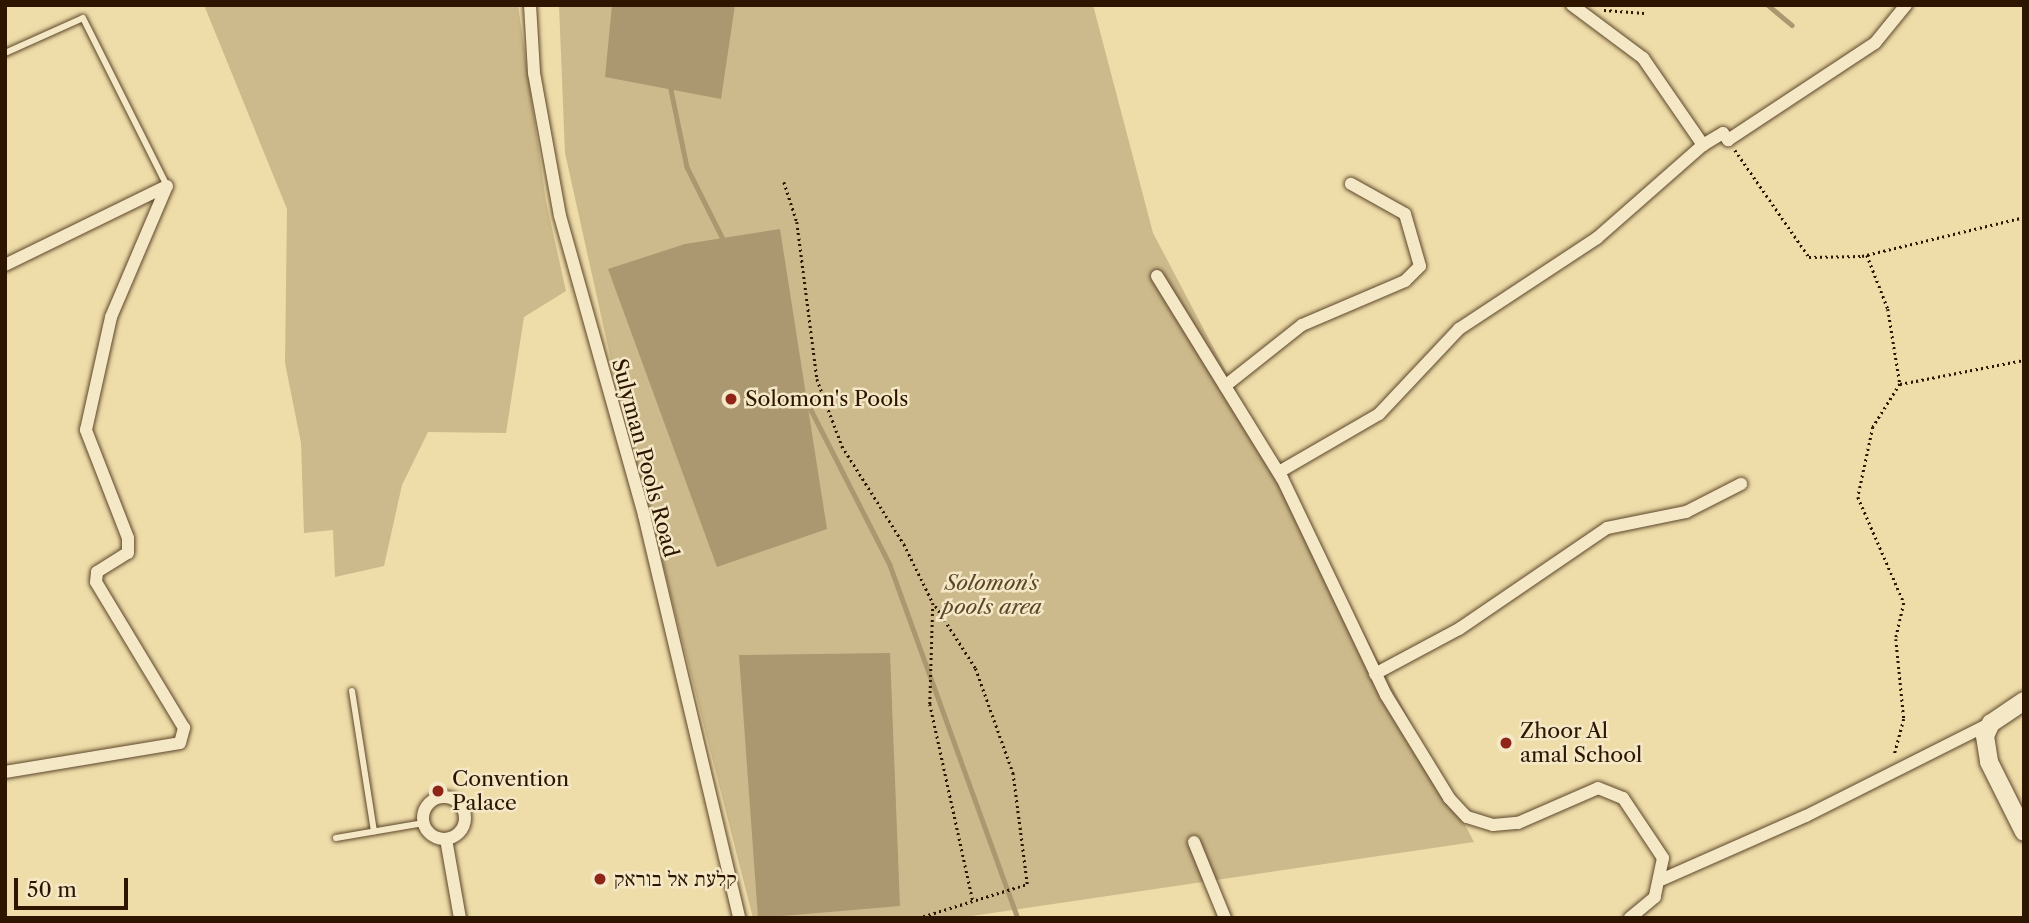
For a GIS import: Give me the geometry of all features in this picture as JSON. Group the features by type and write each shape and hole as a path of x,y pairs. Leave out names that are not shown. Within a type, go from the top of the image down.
{"main road":[{"path":"2024,701 1991,723 1985,751 2024,832"},
{"path":"2024,713 2000,730 1996,749 2024,807"}],"street":[{"name":"Sulyman Pools Road","path":"530,5 534,73 560,216 643,515 739,918"},
{"path":"1279,472 1379,414 1459,330 1597,238 1703,145 1723,133 1728,140 1875,43 1906,5"},
{"path":"1576,8 1643,58 1703,145"},
{"path":"1226,386 1302,326 1405,281 1420,266 1405,214 1351,184"},
{"path":"5,265 167,186"},
{"path":"5,772 180,743 184,728 96,582 97,572 128,553 128,538 86,430 111,317 167,186"},
{"path":"1157,276 1279,472 1376,674 1467,817 1493,825 1518,823 1565,798 1598,788 1610,792 1639,813 1663,858 1663,879 1643,913 1630,918"},
{"path":"1376,674 1458,629 1607,528 1686,512 1741,484"},
{"path":"1663,879 1889,776 1991,723"},
{"path":"1961,738 1985,751"},
{"path":"446,839 464,821 457,802 433,800 424,823 446,839 460,918"},
{"path":"1194,842 1225,918"}],"lane":[{"path":"5,53 83,18 167,186"},
{"path":"352,691 374,831"},
{"path":"336,838 424,823"}],"path":[{"path":"1576,8 1645,13"},
{"path":"1728,140 1809,257 1867,255 2024,217"},
{"path":"784,182 797,222 817,379 842,446 904,544 933,603 975,668 1013,774 1027,884 918,918"},
{"path":"1867,255 1888,309 1900,384 1873,427 1858,498 1904,603 1896,639 1904,719 1889,776"},
{"path":"1900,384 2024,360"},
{"path":"933,603 930,704 973,901"}],"green space":[{"path":"204,5 518,5 546,201 566,291 524,317 506,433 428,432 402,485 384,566 335,577 333,530 304,533 301,443 285,363 287,209"},
{"name":"Solomon's pools area","path":"559,5 1093,5 1153,233 1474,842 958,918 753,918 612,365 565,153"}],"shaded area":[{"path":"612,5 735,5 721,99 605,77"},
{"name":"Solomon's Pools","path":"780,229 827,529 717,567 608,269 685,244"},
{"path":"890,653 900,906 758,918 739,655"}],"waterway":[{"path":"1768,5 1792,25"},
{"path":"670,85 687,167 724,241"},
{"path":"805,398 890,565 1018,918"}],"place":[{"name":"Solomon's Pools","path":"731,399"},
{"name":"Zhoor Al amal School","path":"1506,743"},
{"name":"Convention Palace","path":"438,791"},
{"name":"קלעת אל בוראק","path":"600,879"}]}
